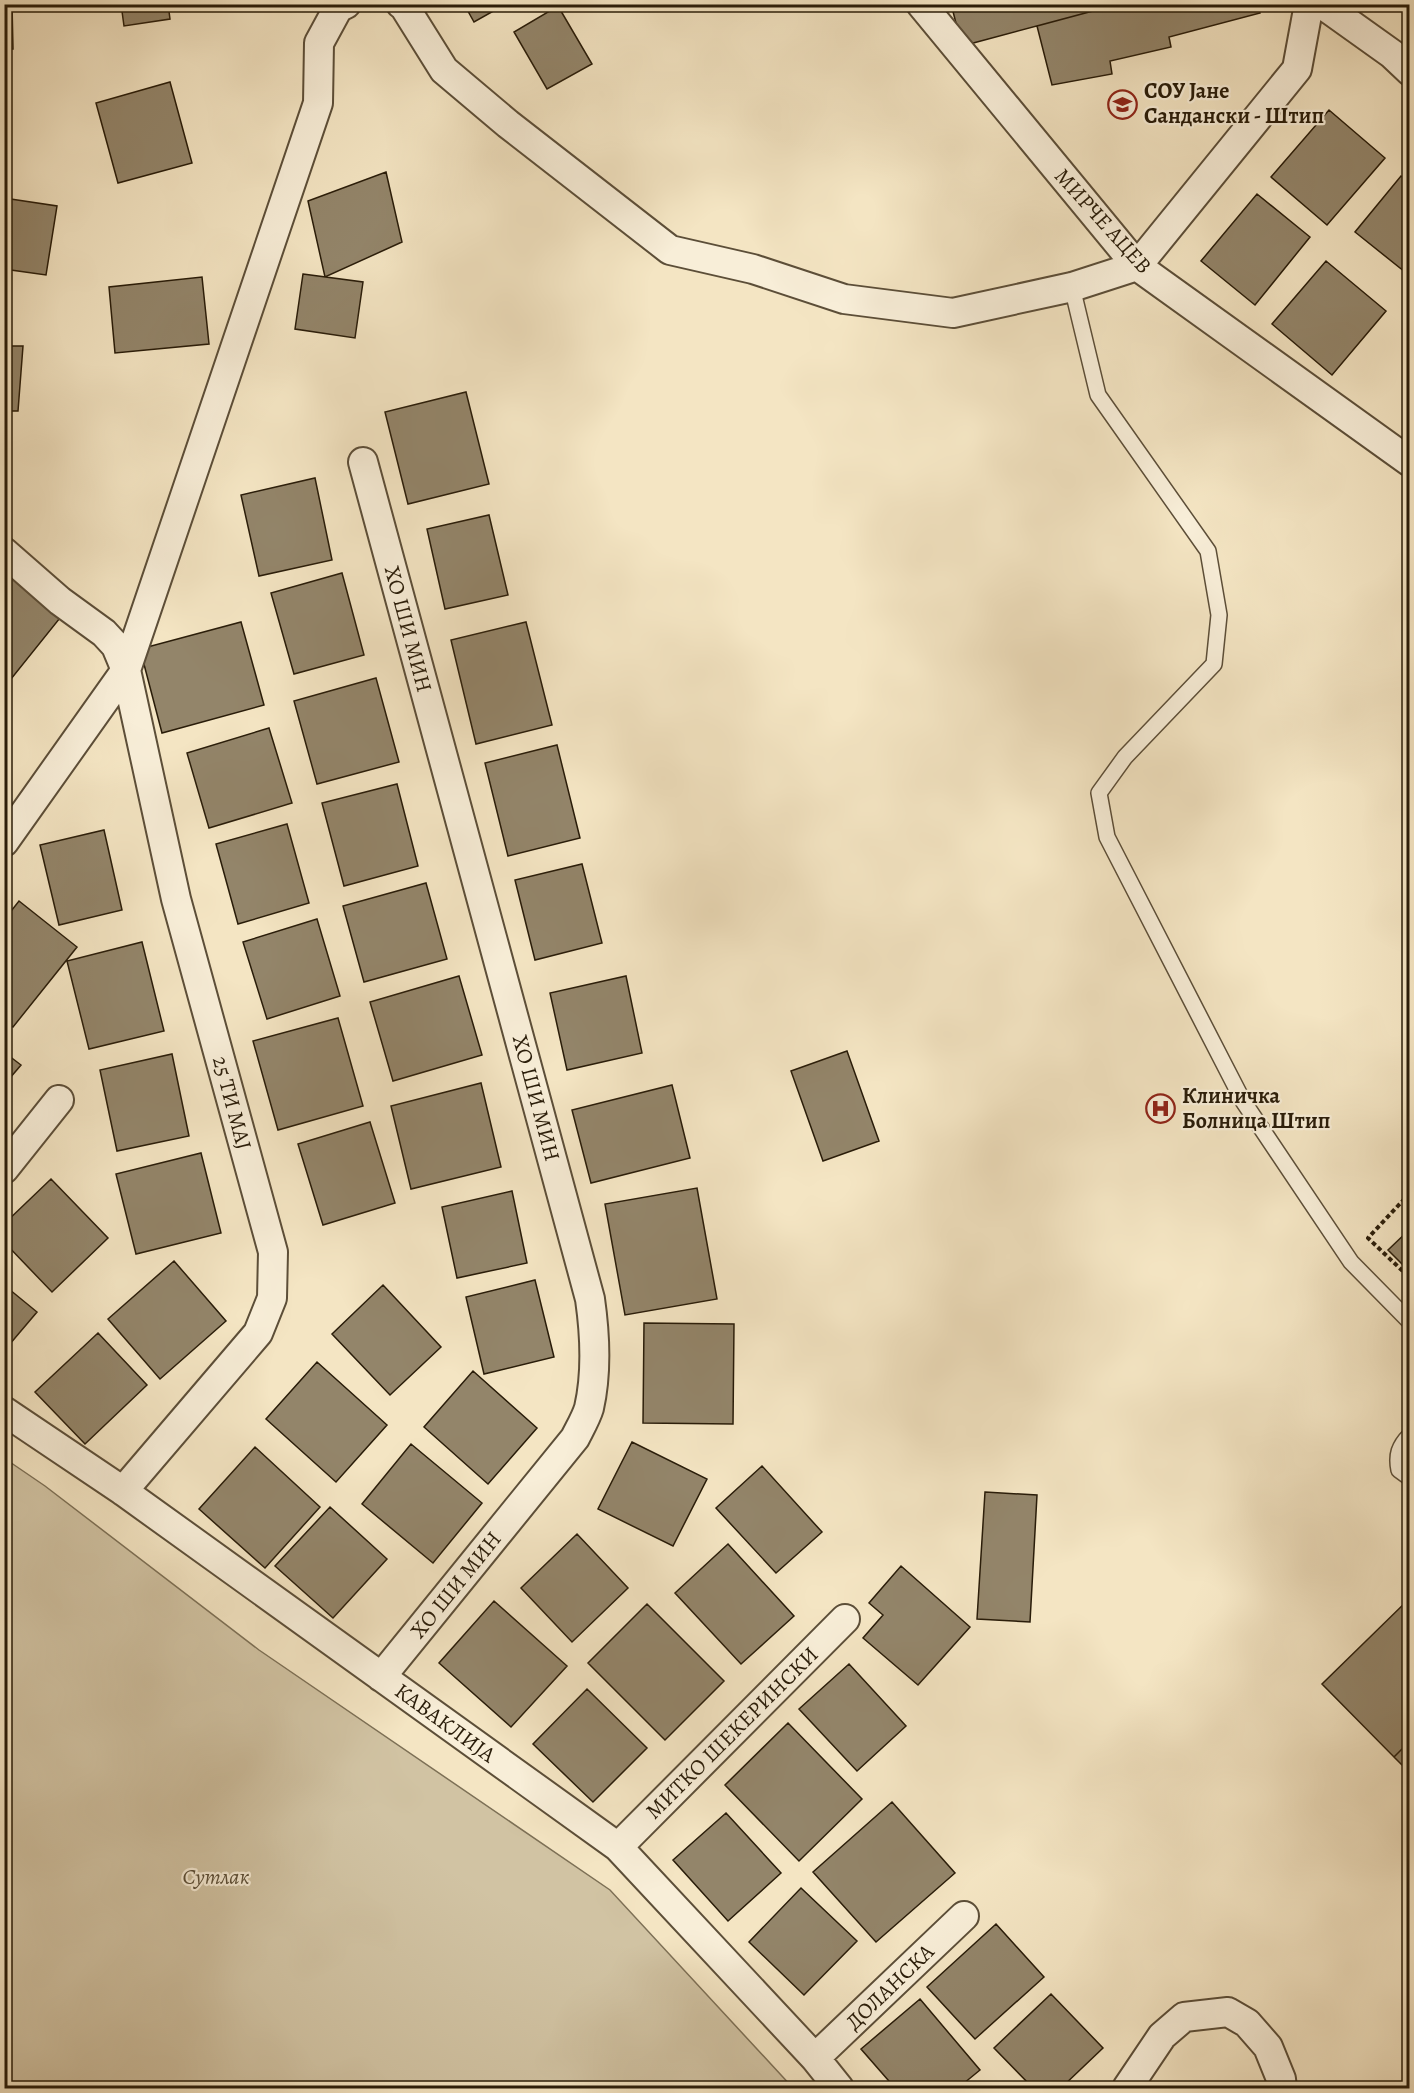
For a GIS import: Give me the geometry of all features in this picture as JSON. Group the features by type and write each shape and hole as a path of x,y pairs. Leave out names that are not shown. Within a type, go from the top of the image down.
{"street":[{"path":"401,4 444,70 508,124 670,250 753,269 844,299 953,313 1072,287 1137,266 1297,69 1309,4"},
{"name":"МИРЧЕ АЦЕВ","path":"921,4 1137,266 1410,462"},
{"path":"1322,4 1392,54 1410,71"},
{"path":"4,842 126,670 318,104 319,43 340,6"},
{"name":"ХО ШИ МИН","path":"363,462 590,1299 594,1365 589,1409 575,1438 381,1677"},
{"name":"25 ТИ МАЈ","path":"4,552 60,601 104,633 116,646 126,670 176,899 273,1252 272,1298 258,1333 123,1491"},
{"path":"4,1168 59,1100"},
{"name":"КАВАКЛИЈА","path":"4,1411 123,1491 618,1847 815,2058 839,2088"},
{"name":"МИТКО ШЕКЕРИНСКИ","path":"618,1847 845,1619"},
{"name":"ДОЛАНСКА","path":"815,2058 964,1916"},
{"path":"1127,2088 1162,2036 1185,2017 1228,2012 1247,2023 1268,2047 1281,2079 1282,2088"}],"lane":[{"path":"1072,287 1098,395 1208,551 1219,615 1214,664 1125,757 1099,793 1107,837 1243,1101 1351,1262 1410,1322"},
{"path":"1410,1435 1403,1442 1396,1456 1399,1470 1410,1478"}],"path":[{"path":"1410,1193 1368,1238 1410,1278"}],"green space":[{"name":"Сутлак","path":"4,1458 45,1486 259,1650 610,1890 793,2088 5,2088"}],"building":[{"path":"4,4 12,4 13,49 4,49"},
{"path":"121,4 168,4 170,19 124,26"},
{"path":"464,4 506,4 474,22"},
{"path":"951,4 1119,4 962,46"},
{"path":"1119,4 1257,4 1260,13 1169,37 1171,47 1110,61 1112,74 1052,85 1037,26"},
{"path":"558,6 592,64 547,89 514,32"},
{"path":"170,82 192,163 118,183 96,103"},
{"path":"1329,110 1385,158 1327,225 1271,177"},
{"path":"386,172 402,242 325,277 308,201"},
{"path":"1401,176 1410,183 1410,276 1355,232"},
{"path":"1257,194 1310,237 1255,305 1201,261"},
{"path":"4,198 57,206 46,275 4,269"},
{"path":"1326,261 1386,311 1332,375 1272,324"},
{"path":"303,274 363,282 355,338 295,329"},
{"path":"202,277 209,344 115,353 109,287"},
{"path":"4,346 23,346 18,411 4,411"},
{"path":"466,392 489,484 408,504 385,412"},
{"path":"315,478 332,560 259,576 241,495"},
{"path":"489,515 508,595 445,609 427,529"},
{"path":"4,567 64,613 11,679 4,674"},
{"path":"342,573 364,655 294,674 271,593"},
{"path":"241,622 264,705 162,733 140,649"},
{"path":"526,622 552,725 476,744 451,640"},
{"path":"376,678 399,762 317,784 294,701"},
{"path":"269,728 292,803 209,828 187,753"},
{"path":"557,745 580,838 508,856 485,763"},
{"path":"397,784 418,866 344,886 322,803"},
{"path":"287,824 309,903 238,924 216,844"},
{"path":"104,830 122,910 59,925 40,845"},
{"path":"582,864 602,943 535,960 515,880"},
{"path":"426,883 447,959 364,982 343,906"},
{"path":"19,901 77,947 13,1027 4,1021 4,920"},
{"path":"317,919 340,996 267,1019 243,942"},
{"path":"142,942 164,1031 89,1049 67,961"},
{"path":"459,976 482,1055 393,1081 370,1002"},
{"path":"626,976 642,1053 567,1070 550,993"},
{"path":"338,1018 363,1106 278,1130 253,1041"},
{"path":"847,1051 879,1141 823,1161 791,1071"},
{"path":"4,1052 21,1065 4,1085"},
{"path":"172,1054 189,1136 117,1151 100,1070"},
{"path":"481,1083 501,1167 411,1189 391,1106"},
{"path":"672,1085 690,1158 591,1183 572,1110"},
{"path":"370,1122 395,1203 323,1225 298,1144"},
{"path":"201,1153 221,1233 136,1254 116,1174"},
{"path":"51,1179 108,1238 52,1292 4,1242 4,1224"},
{"path":"697,1188 717,1299 625,1315 605,1204"},
{"path":"512,1191 527,1263 457,1278 442,1207"},
{"path":"1410,1229 1410,1272 1388,1250"},
{"path":"174,1261 226,1321 160,1379 108,1319"},
{"path":"535,1280 554,1357 484,1374 466,1297"},
{"path":"4,1285 37,1312 4,1351"},
{"path":"383,1285 441,1347 390,1395 332,1334"},
{"path":"644,1323 734,1324 733,1424 643,1423"},
{"path":"98,1333 147,1385 85,1444 35,1392"},
{"path":"317,1362 387,1425 336,1482 266,1419"},
{"path":"473,1371 537,1428 488,1484 424,1427"},
{"path":"632,1442 707,1479 673,1546 598,1509"},
{"path":"411,1444 482,1503 433,1563 362,1504"},
{"path":"255,1447 320,1507 265,1568 199,1509"},
{"path":"762,1466 822,1532 776,1573 716,1508"},
{"path":"985,1492 1037,1495 1030,1622 977,1619"},
{"path":"330,1507 387,1559 333,1618 275,1566"},
{"path":"577,1534 628,1588 572,1642 521,1588"},
{"path":"728,1544 794,1616 741,1664 675,1593"},
{"path":"901,1566 970,1627 918,1685 863,1638 883,1615 869,1603"},
{"path":"1410,1598 1410,1741 1394,1757 1322,1684"},
{"path":"494,1601 567,1666 511,1727 439,1663"},
{"path":"647,1604 724,1681 665,1740 588,1663"},
{"path":"849,1664 906,1726 857,1771 799,1709"},
{"path":"587,1689 647,1748 593,1802 533,1744"},
{"path":"788,1723 862,1799 799,1861 725,1785"},
{"path":"1410,1741 1410,1773 1394,1757"},
{"path":"892,1802 955,1873 876,1942 813,1872"},
{"path":"726,1813 781,1873 728,1921 673,1860"},
{"path":"801,1888 857,1941 804,1995 749,1942"},
{"path":"996,1924 1044,1977 975,2039 927,1987"},
{"path":"1051,1994 1103,2048 1061,2088 1033,2088 994,2048"},
{"path":"920,1999 980,2070 958,2088 895,2088 861,2049"}],"place":[{"name":"СОУ Јане Сандански - Штип","path":"1123,104"},
{"name":"Клиничка Болница Штип","path":"1161,1109"}]}
